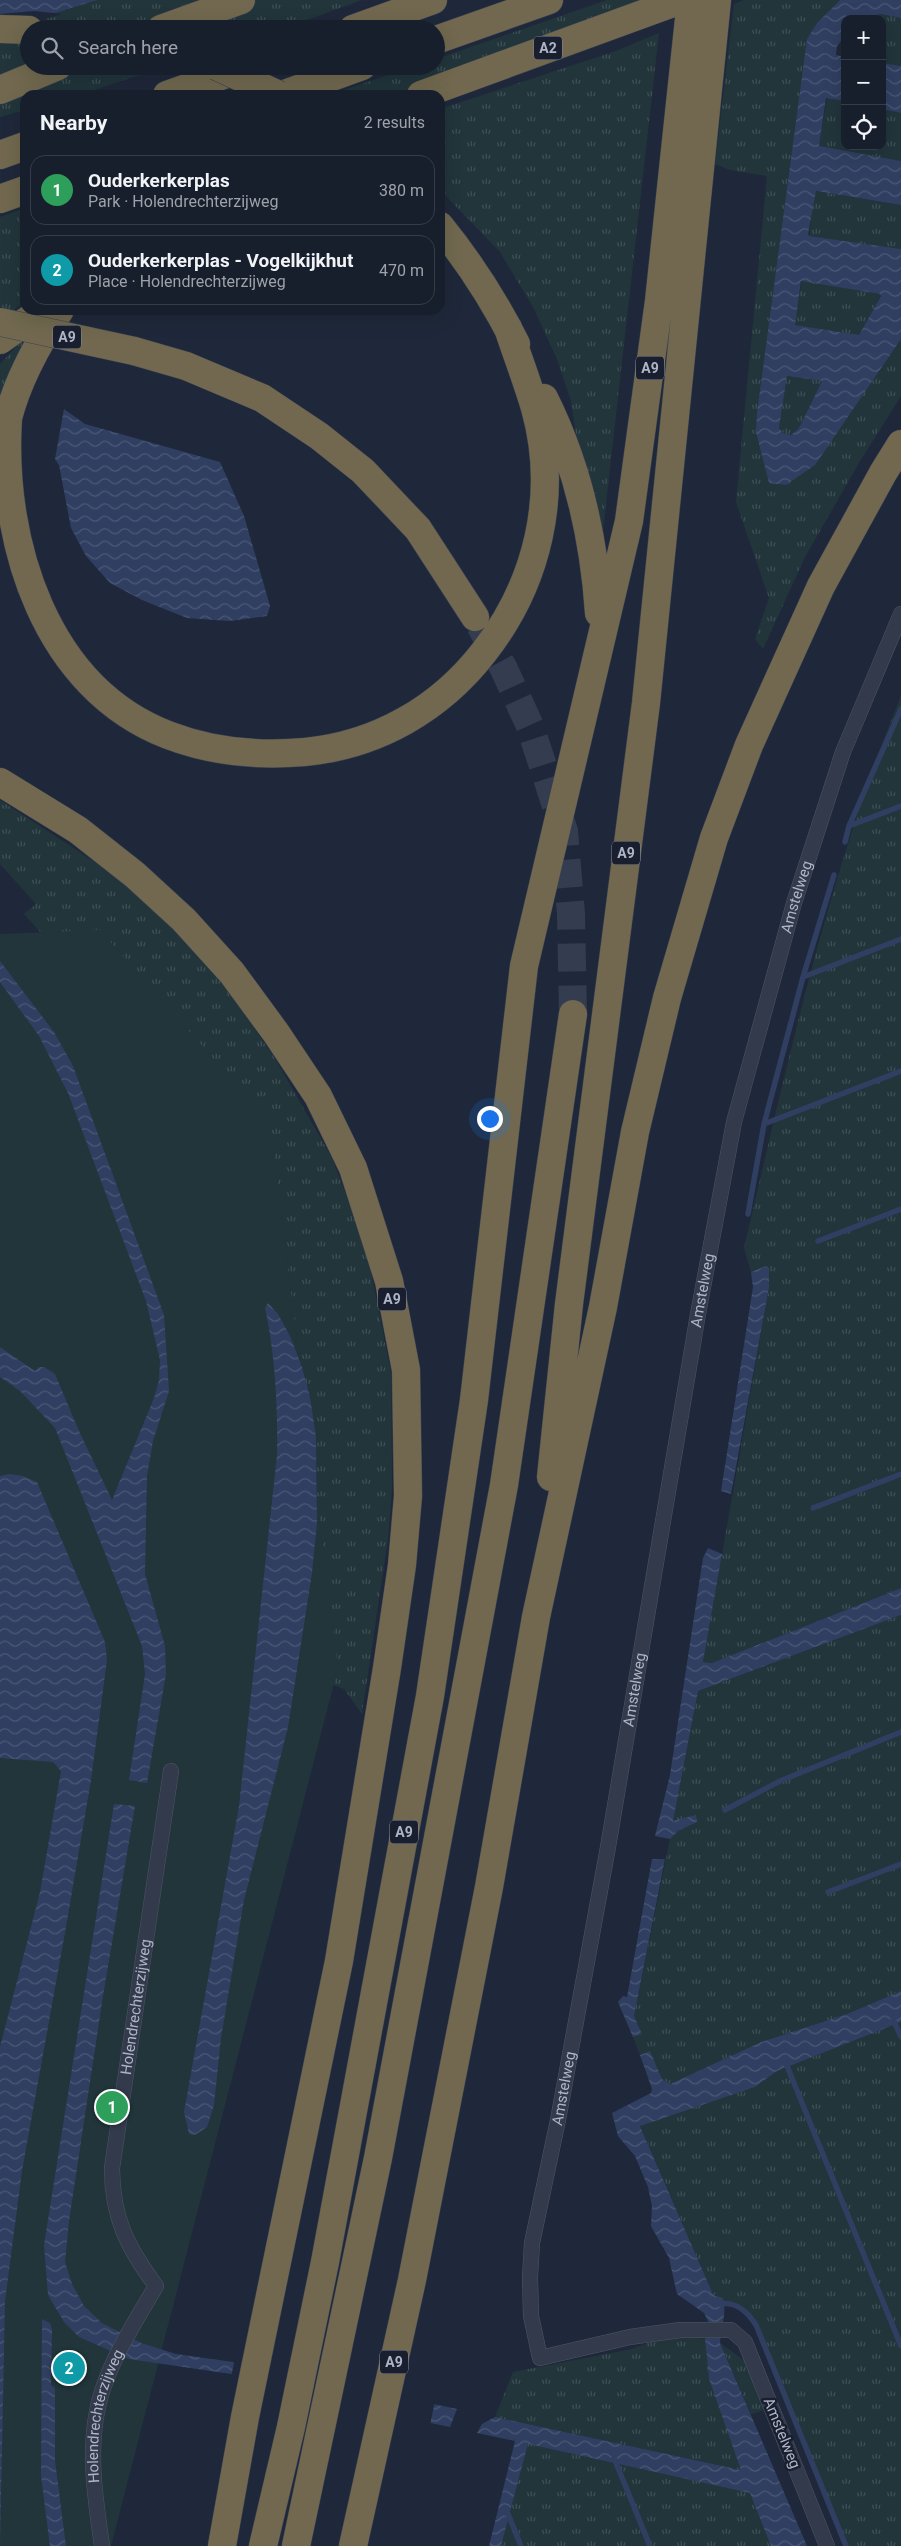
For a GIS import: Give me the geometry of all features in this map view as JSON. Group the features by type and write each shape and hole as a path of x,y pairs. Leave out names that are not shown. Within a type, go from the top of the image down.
{"highway":[{"path":"186,20 241,0"},
{"path":"378,20 433,0"},
{"path":"445,37 549,0"},
{"name":"A2","path":"435,90 681,0"},
{"name":"A9","path":"263,2546 291,2427 325,2262 430,1696 474,1400 524,966 628,521 659,301 691,0"},
{"name":"A9","path":"536,1617 569,1304 646,703 717,0"},
{"path":"0,29 20,30"},
{"path":"0,90 36,75"},
{"path":"181,90 223,75"},
{"path":"236,75 270,90"},
{"path":"295,90 337,75"},
{"path":"0,144 20,141"},
{"path":"0,155 20,148"},
{"path":"0,199 20,192"},
{"name":"A9","path":"445,233 473,270 508,328 547,404 576,474 591,535 601,637"},
{"path":"0,340 35,315"},
{"name":"A9","path":"57,315 33,353 17,390 8,417 3,442 1,500 3,528 20,587 34,615 61,653 108,701 167,735 202,745 239,752 282,754 326,750 360,741 407,721 439,700 463,678 498,635 522,593 541,532 545,502 543,448 536,410 508,328"},
{"name":"A9","path":"0,322 134,351 186,366 262,398 319,436 363,471 418,529 475,616"},
{"name":"A9","path":"353,2546 377,2446 412,2280 489,1887 536,1617 603,1308 635,1132 692,905 714,838 777,680 821,586 901,444"},
{"name":"A9","path":"0,782 78,830 135,875 190,926 232,973 265,1018 318,1096 353,1168 389,1281 406,1370 408,1496 402,1565 388,1668 339,1961 246,2417 222,2546"},
{"name":"A9","path":"296,2546 378,2158 434,1868 504,1485 573,1014"}],"street":[{"name":"Amstelweg","path":"827,2546 745,2342 731,2330 680,2330 630,2337 540,2358 531,2316 530,2277 532,2243 558,2120 602,1876 698,1314 734,1122 794,903 843,752 901,614"},
{"name":"Holendrechterzijweg","path":"102,2546 94,2484 93,2447 96,2416 100,2399 115,2361 156,2286 138,2262 117,2216 112,2191 112,2168 171,1771"}],"green space":[{"path":"0,0 362,0 307,20 20,20 20,75 139,75 93,90 20,90 20,111 0,117"},
{"path":"607,0 673,0 417,90 344,90 388,75 445,75 445,56"},
{"path":"744,0 840,0 817,23 807,39 769,483 840,427 901,339 901,396 860,461 805,557 763,649 755,639 769,598 736,502 767,176 730,170 715,164 734,4"},
{"path":"886,15 901,18 901,66 886,64"},
{"path":"659,33 601,548 577,442 571,401 557,359 533,307 500,252 445,195 445,107 616,51"},
{"path":"827,97 841,100 841,150 886,150 886,110 901,113 901,161 819,147"},
{"path":"814,191 901,205 901,249 809,236"},
{"path":"20,210 20,305 0,324 0,217"},
{"path":"802,281 881,295 859,335 794,325"},
{"path":"28,334 10,371 0,403 0,364"},
{"path":"787,376 822,381 799,428 791,435 786,435 779,428"},
{"path":"901,696 901,1588 712,1663 703,1662 769,1288 766,1266 751,1272 744,1248 794,1038 831,900 875,763"},
{"path":"0,800 110,872 178,933 231,994 277,1062 332,1158 366,1248 391,1372 392,1489 388,1539 362,1714 344,1689 323,1681 316,1437 302,1367 102,1000 24,914 36,904 0,864"},
{"path":"100,930 270,1123 338,1668 111,2546 0,2546 0,934"},
{"path":"901,1615 901,1991 847,2014 761,2042 670,2084 662,2079 650,2051 640,2055 633,2037 642,2033 634,2016 670,1839 678,1831 697,1822 673,1821 698,1691"},
{"path":"901,2022 901,2546 846,2546 756,2325 747,2311 720,2300 712,2292 640,2125 755,2087 777,2071"},
{"path":"683,2335 705,2339 709,2379 742,2470 495,2417 513,2372 632,2349 659,2339"},
{"path":"720,2343 745,2361 764,2410 751,2414"},
{"path":"528,2444 751,2493 771,2546 501,2546"}],"water":[{"path":"0,0 97,0 32,20 20,20 20,24 0,30"},
{"path":"840,0 901,0 901,18 880,14 841,15 841,41 837,46 836,55 841,56 841,100 826,98 819,146 901,161 901,205 816,191 808,234 809,236 901,249 901,339 815,465 786,485 769,483 756,432 807,39 817,23","holes":["801,281 880,294 881,296 859,335 795,325","787,376 822,381 799,428 791,435 783,433 779,428"]},
{"path":"886,64 901,66 901,113 886,110"},
{"path":"64,409 85,424 220,462 244,516 270,606 267,616 229,621 187,618 142,600 110,583 86,556 71,528 59,465 55,459"},
{"path":"0,961 54,1032 73,1066 164,1315 169,1391 153,1441 147,1476 145,1574 165,1646 166,1674 147,1783 129,1780 145,1674 142,1646 55,1428 20,1391 0,1377 0,1347 35,1371 39,1367 44,1367 55,1374 79,1431 112,1500 154,1398 159,1380 160,1360 146,1301 68,1093 39,1036 0,982"},
{"path":"766,1266 769,1269 769,1288 731,1494 721,1491 753,1287 751,1272"},
{"path":"268,1303 278,1314 290,1336 302,1367 310,1397 316,1437 317,1523 312,1573 288,1727 244,1900 221,2038 214,2105 207,2127 195,2135 189,2134 184,2112 239,1806 277,1455 275,1381 265,1308"},
{"path":"9,1474 23,1476 37,1482 105,1642 107,1660 91,1780 22,2171 5,2301 0,2546 0,2047 40,1892 61,1771 53,1762 0,1758 0,1476"},
{"path":"708,1548 722,1554 703,1662 712,1663 901,1588 901,1615 698,1691 673,1821 696,1815 697,1822 678,1831 670,1839 655,1836 670,1775 703,1558"},
{"path":"114,1804 135,1806 103,1996 69,2221 65,2262 72,2284 84,2306 102,2323 141,2343 176,2354 233,2362 457,2409 450,2427 268,2389 231,2374 129,2359 79,2337 64,2322 48,2295 44,2245"},
{"path":"652,1859 665,1859 634,2016 642,2034 633,2037 618,2002 623,1996 627,1997"},
{"path":"901,1991 901,2022 777,2071 755,2087 640,2126 712,2292 715,2296 723,2298 724,2315 720,2343 807,2546 771,2546 750,2493 528,2444 501,2546 489,2546 515,2441 477,2433 482,2424 495,2417 741,2470 709,2379 705,2339 708,2321 704,2313 677,2294 669,2258 651,2226 652,2206 648,2187 635,2156 618,2136 612,2113 651,2093 652,2089 640,2055 650,2051 662,2079 670,2084 761,2042 847,2014"},
{"path":"42,2319 50,2323 52,2329 51,2385 55,2388 55,2461 66,2546 50,2546 41,2476"}],"pier":[{"path":"34,11 62,14 42,20 20,20 20,27 0,33 0,14"},
{"path":"235,2359 435,2401 430,2425 267,2391 231,2377"}],"waterway":[{"path":"845,842 849,826 901,709"},
{"path":"849,826 901,806"},
{"path":"748,1214 764,1124 803,977 834,875"},
{"path":"803,977 901,939"},
{"path":"764,1124 901,1071"},
{"path":"818,1241 901,1209"},
{"path":"813,1508 901,1474"},
{"path":"725,1810 780,1781 901,1732"},
{"path":"828,1892 901,1864"},
{"path":"893,2019 901,2037"},
{"path":"785,2061 901,2346"},
{"path":"719,2304 731,2304 740,2308 749,2315 756,2325 846,2546"},
{"path":"614,2458 650,2546"},
{"path":"506,2509 521,2546"}],"tunnel":[{"path":"480,625 504,669 530,726 564,831 571,914 573,1014"}],"place":[{"name":"Ouderkerkerplas","path":"112,2107"},
{"name":"Ouderkerkerplas - Vogelkijkhut","path":"69,2368"}]}
